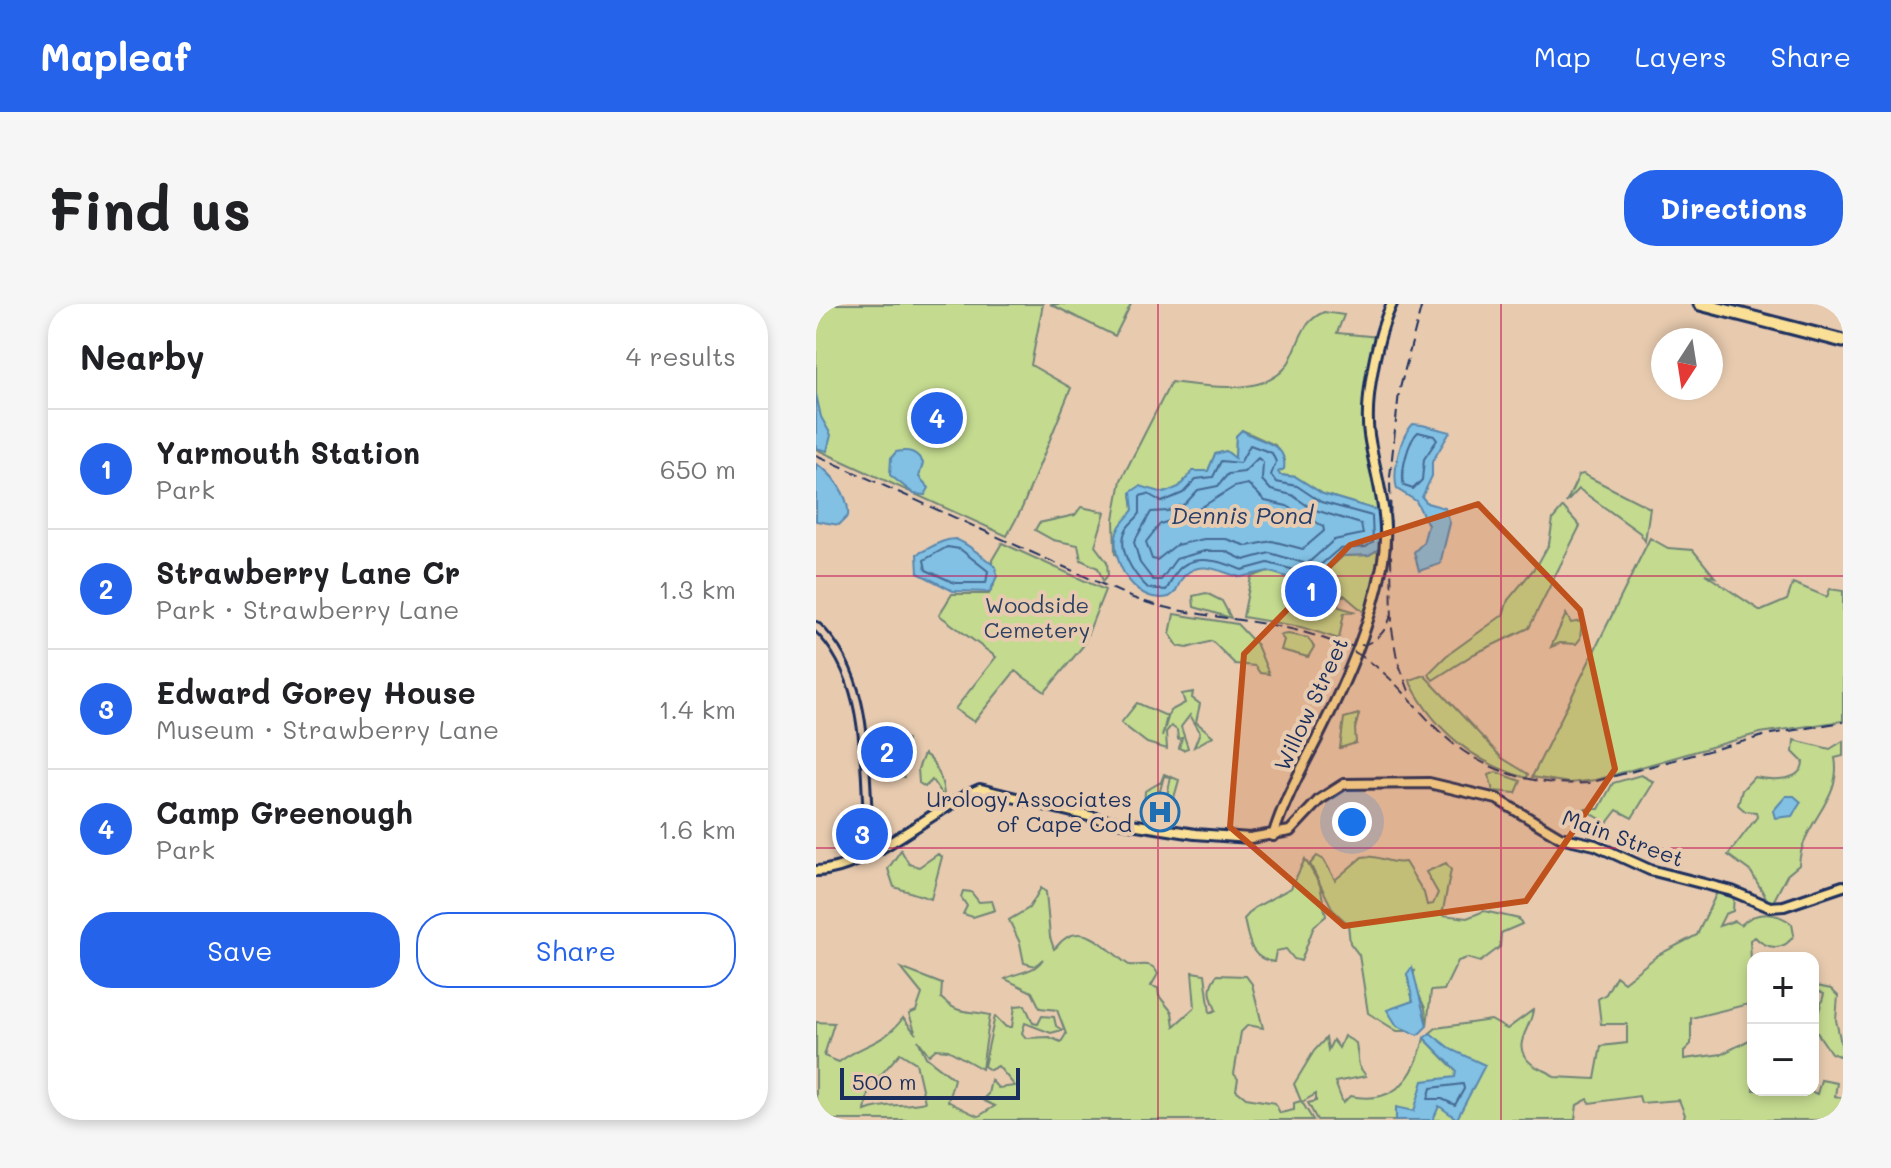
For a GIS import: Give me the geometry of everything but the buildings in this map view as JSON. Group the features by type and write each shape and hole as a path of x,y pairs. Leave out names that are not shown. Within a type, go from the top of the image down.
{"highway":[{"path":"1700,304 1843,341"}],"main road":[{"name":"Willow Street","path":"1273,836 1288,795 1349,671 1371,614 1381,573 1384,499 1369,437 1368,413 1384,327 1392,304"},
{"name":"Main Street","path":"1273,836 1291,830 1319,800 1341,785 1429,783 1497,799 1560,837 1595,845 1650,870 1738,893 1770,907 1784,906 1843,886"},
{"path":"816,871 837,868 889,843 983,789 1072,813 1150,828 1220,837 1273,836"}],"street":[{"path":"816,626 835,646 851,687 866,744 866,810 871,851"},
{"path":"866,810 889,843"}],"highlighted area":[{"path":"1478,504 1580,610 1615,769 1526,901 1344,926 1230,827 1244,654 1350,545"}],"green space":[{"path":"816,304 1043,304 1031,365 1071,388 1022,508 1007,536 816,449"},
{"path":"1050,304 1131,304 1115,336"},
{"path":"1324,312 1344,315 1337,333 1379,337 1362,420 1380,487 1380,511 1323,494 1296,477 1280,475 1278,472 1285,460 1275,445 1242,430 1236,436 1235,458 1226,451 1215,454 1208,471 1193,471 1179,487 1165,493 1131,492 1133,510 1120,530 1118,554 1115,554 1114,519 1121,480 1171,382 1234,387 1267,381 1280,373 1289,362 1310,321"},
{"path":"1583,474 1650,508 1645,541 1640,533 1579,489 1566,503 1579,475"},
{"path":"1081,507 1105,512 1095,546 1107,562 1108,575 1103,581 1098,568 1081,560 1078,545 1053,540 1035,530 1039,523 1075,515"},
{"path":"1563,507 1580,526 1529,628 1474,654 1433,680 1428,674 1446,656 1503,615 1508,600 1538,564 1549,544 1553,519"},
{"path":"1650,538 1668,548 1693,550 1715,577 1705,574 1761,611 1787,600 1793,583 1827,597 1830,589 1843,591 1843,721 1760,733 1596,780 1570,783 1532,777"},
{"name":"Woodside Cemetery","path":"1002,543 1105,590 1083,646 1045,692 1015,671 974,722 955,709 996,657 939,615 952,594 989,594 994,585 992,560"},
{"path":"1381,548 1366,614 1344,595 1336,599 1339,607 1356,612 1344,613 1339,639 1301,627 1243,617 1251,577 1268,571 1306,583 1314,582 1343,556 1369,555"},
{"path":"1206,593 1222,601 1231,618 1194,607 1193,596"},
{"path":"1174,614 1237,624 1257,645 1269,674 1260,673 1255,666 1235,664 1212,641 1187,648 1178,646 1170,634"},
{"path":"1566,614 1571,623 1582,621 1580,639 1576,644 1560,643 1551,647"},
{"path":"1280,635 1308,638 1314,647 1308,657 1281,650 1284,640"},
{"path":"1424,675 1502,758 1528,774 1527,778 1491,764 1445,731 1411,684 1410,680"},
{"path":"1193,692 1192,698 1200,704 1196,722 1213,736 1194,747 1200,732 1190,715 1181,727 1188,748 1183,750 1179,748 1182,738 1178,739 1177,730 1171,726 1166,732 1167,749 1147,743 1121,723 1137,703 1167,716 1162,737 1170,711 1185,703 1182,694"},
{"path":"1359,714 1355,729 1356,743 1340,748 1344,718"},
{"path":"865,730 907,739 904,777 867,769"},
{"path":"1794,740 1830,749 1843,741 1843,756 1835,758 1833,786 1807,836 1799,865 1787,875 1771,906 1751,872 1728,855 1757,817 1756,812 1745,811 1738,805 1742,790 1754,777 1791,777 1801,769 1803,762 1793,752"},
{"path":"924,754 938,773 944,798 932,780 925,787 919,783 918,769"},
{"path":"1496,772 1521,781 1516,793 1493,791 1489,775"},
{"path":"1164,774 1179,780 1168,819 1163,817 1165,806 1170,803 1166,800 1171,777 1164,776 1158,798 1148,798 1144,809 1145,791 1161,782"},
{"path":"1641,775 1654,782 1632,818 1617,810 1607,823 1584,809 1599,809 1613,783"},
{"path":"901,850 909,864 919,867 938,854 942,857 931,899 894,887 888,869"},
{"path":"1317,856 1324,860 1335,880 1362,857 1405,862 1424,893 1427,905 1433,904 1438,893 1426,872 1446,863 1451,870 1442,915 1467,918 1484,911 1519,919 1522,924 1501,933 1500,947 1480,962 1467,958 1458,961 1444,990 1431,991 1427,1026 1425,1008 1413,982 1414,971 1407,974 1413,1001 1390,1010 1397,1026 1412,1031 1397,1031 1368,1013 1359,955 1350,943 1348,924 1333,910 1310,864"},
{"path":"1305,859 1320,885 1326,916 1314,926 1301,961 1294,959 1286,949 1276,951 1274,962 1266,960 1252,948 1244,919 1254,908 1291,888"},
{"path":"1041,888 1046,892 1054,949 1072,935 1081,934 1099,941 1129,965 1145,965 1155,969 1158,974 1151,986 1158,988 1159,996 1172,1012 1174,1026 1195,1007 1192,972 1205,974 1210,1013 1216,1010 1211,988 1217,975 1246,976 1252,984 1263,1028 1248,1025 1241,1032 1234,1074 1238,1079 1236,1090 1246,1098 1275,1103 1280,1113 1294,1110 1294,1103 1301,1101 1294,1084 1314,1051 1326,1038 1328,1050 1333,1040 1339,1048 1344,1036 1356,1043 1359,1066 1366,1076 1335,1082 1343,1103 1350,1096 1380,1096 1401,1085 1415,1065 1424,1038 1463,1078 1409,1120 1317,1120 1308,1103 1316,1101 1316,1094 1302,1102 1313,1120 816,1120 816,1022 834,1023 824,1056 839,1062 881,1039 903,1018 916,1034 909,1014 916,1011 922,994 901,968 942,984 941,998 954,1008 990,1015 982,1069 948,1050 936,1049 929,1055 918,1040 926,1057 954,1079 948,1101 969,1112 979,1116 995,1106 982,1100 988,1094 991,1080 998,1088 1015,1086 998,1066 990,1070 984,1066 995,1016 1006,1027 1012,1027 1015,1006 1025,1005 1033,1023 1038,1024 1042,1016 1054,1017 1056,1026 1062,1030 1051,1033 1025,1023 1022,1033 1026,1038 1049,1037 1061,1042 1066,1034 1057,1010 1040,1008 1032,992 1005,979 1030,970 1039,964 1043,959 1035,966 1024,963 1020,943 1009,920 1029,908","holes":["900,1053 916,1063 925,1102 865,1111 870,1081 879,1077"]},
{"path":"1718,890 1734,894 1733,911 1725,914 1719,926 1734,921 1741,925 1753,917 1766,914 1792,924 1794,935 1786,944 1776,947 1755,937 1750,940 1751,952 1747,952 1747,1004 1691,1018 1691,1044 1684,1051 1684,1059 1722,1054 1747,1041 1747,1096 1819,1096 1821,1080 1837,1083 1835,1096 1843,1098 1843,1120 1683,1120 1685,1115 1679,1100 1641,1103 1639,1096 1590,1103 1588,1099 1577,1105 1575,1120 1415,1120 1420,1107 1455,1097 1457,1067 1452,1054 1430,1033 1436,1028 1491,1020 1507,1029 1533,1010 1521,1045 1526,1058 1554,1077 1595,1079 1601,1046 1627,1043 1627,1024 1601,1024 1598,999 1606,994 1616,976 1624,982 1658,955 1697,935"},
{"path":"963,891 971,892 979,902 992,901 995,910 973,917 963,914 967,906 961,897"},
{"path":"1819,986 1831,989 1838,996 1836,1020 1843,1053 1839,1056 1831,1053 1819,1035 1819,1011 1824,994 1819,992"}],"water":[{"path":"816,394 821,417 831,435 827,451 816,448"},
{"path":"1413,424 1450,432 1432,462 1432,476 1422,497 1427,503 1445,508 1450,523 1440,564 1419,571 1414,552 1423,543 1428,525 1416,501 1397,489 1396,473 1404,437"},
{"name":"Dennis Pond","path":"1242,430 1277,448 1284,460 1284,469 1278,472 1280,475 1296,477 1323,494 1380,511 1380,548 1369,555 1343,556 1314,582 1306,583 1268,571 1241,577 1198,568 1184,576 1175,593 1169,597 1158,598 1138,589 1123,571 1116,549 1119,529 1133,510 1131,492 1140,486 1164,493 1179,487 1193,471 1208,471 1215,454 1226,451 1235,458 1236,436"},
{"path":"896,452 912,452 921,459 923,463 919,477 929,488 925,495 914,494 890,475 891,458"},
{"path":"816,464 834,479 843,493 848,516 839,525 816,521"},
{"path":"955,539 996,567 997,576 990,592 953,591 918,573 917,554 940,542"},
{"path":"1786,796 1794,796 1801,802 1792,816 1775,818 1773,811"},
{"path":"1412,967 1427,1026 1418,1035 1397,1026 1387,1010 1413,1001 1407,974"},
{"path":"1430,1033 1452,1050 1485,1065 1457,1119 1439,1106 1433,1120 1396,1120 1396,1107 1414,1111 1423,1081 1455,1077 1456,1070 1424,1038"}],"railway":[{"path":"1409,691 1397,659 1392,629 1390,477 1399,392 1422,304"},
{"path":"816,455 1133,598 1189,612 1304,632 1332,641 1358,654 1381,671 1454,744 1489,765 1527,779 1589,783 1771,734 1843,722"},
{"path":"1343,645 1367,644 1384,630 1391,615"}],"place":[{"name":"Camp Greenough","path":"937,418"},
{"name":"Yarmouth Station","path":"1311,591"},
{"name":"Strawberry Lane Cr","path":"887,752"},
{"name":"Urology Associates of Cape Cod","path":"1160,812"},
{"name":"Edward Gorey House","path":"862,834"}]}
